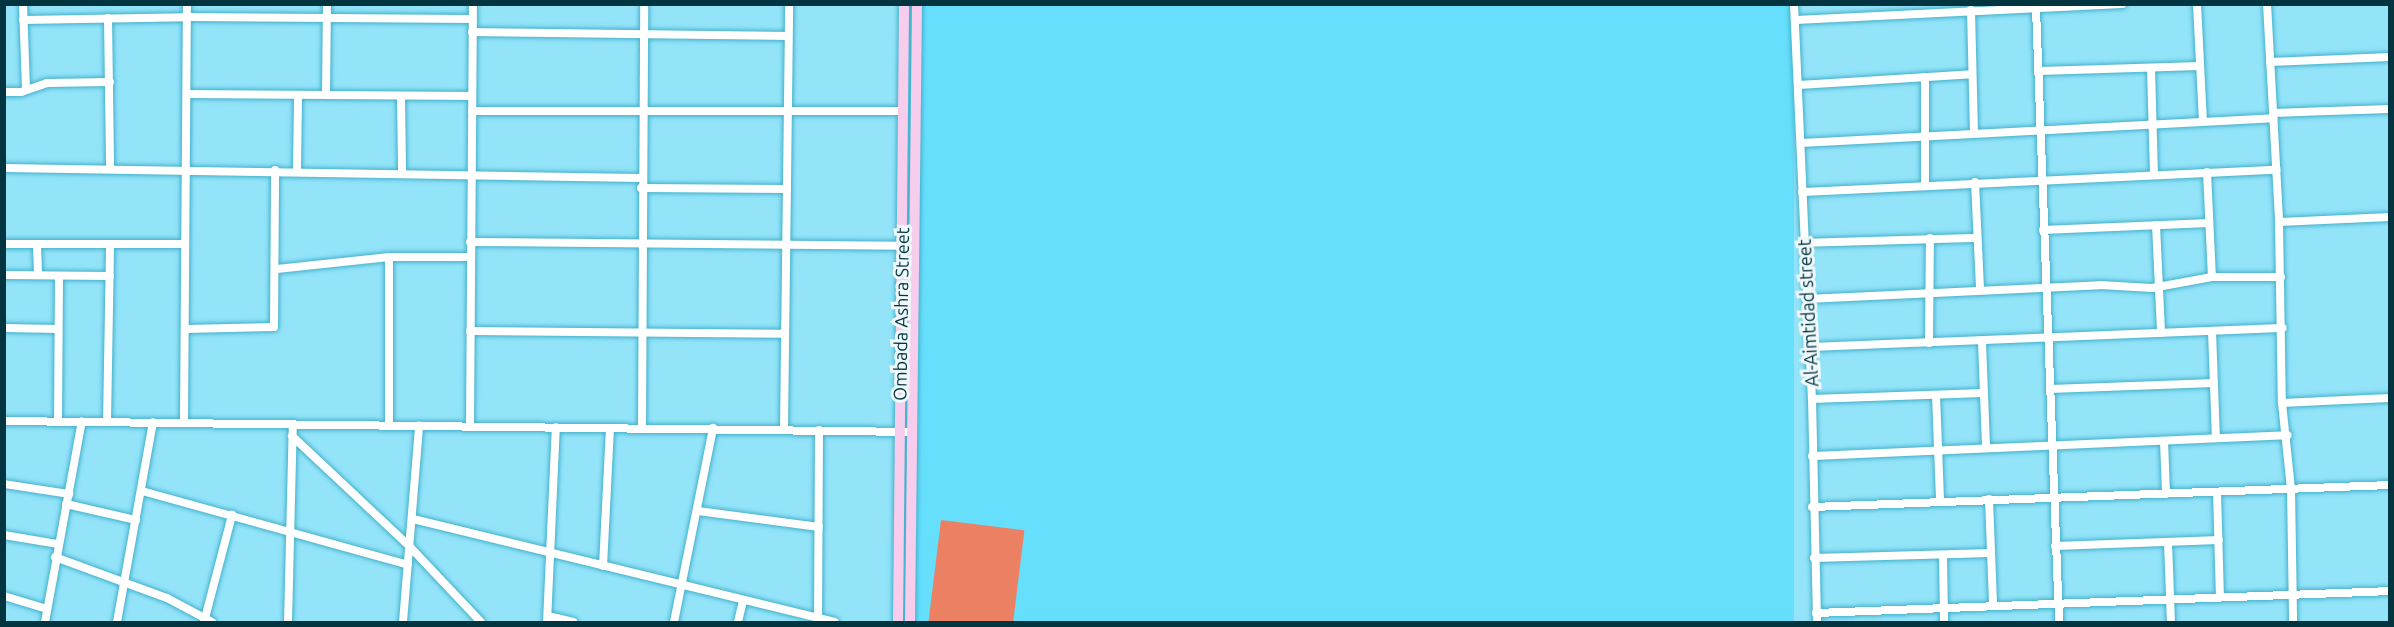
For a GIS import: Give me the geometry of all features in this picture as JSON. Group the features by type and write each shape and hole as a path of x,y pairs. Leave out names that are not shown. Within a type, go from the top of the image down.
{"main road":[{"name":"Ombada Ashra Street","path":"898,622 898,431 904,4"},
{"name":"Ombada Ashra Street","path":"910,622 917,4"}],"street":[{"path":"23,4 26,90"},
{"path":"184,422 187,4"},
{"path":"326,95 327,4"},
{"path":"470,426 473,4"},
{"path":"642,429 639,332 644,4"},
{"path":"784,429 789,4"},
{"name":"Al-Aimtidad street","path":"1794,4 1812,399 1812,507 1817,622"},
{"path":"1795,20 1960,8 1971,10 2123,4"},
{"path":"2197,4 2203,122"},
{"path":"2267,4 2283,328 2282,403 2288,435 2291,488 2293,622"},
{"path":"2036,8 2059,622"},
{"path":"1971,10 1974,132"},
{"path":"23,20 187,17 473,19"},
{"path":"108,18 110,170"},
{"path":"472,32 643,37 788,36"},
{"path":"2270,62 2390,57"},
{"path":"2039,71 2200,66"},
{"path":"2151,68 2154,175"},
{"path":"1799,85 1972,75"},
{"path":"1924,184 1925,77"},
{"path":"4,92 26,90 47,83 110,82"},
{"path":"187,94 472,96"},
{"path":"297,170 298,96"},
{"path":"401,96 402,171"},
{"path":"1801,143 1974,132 2203,122 2390,109"},
{"path":"472,111 904,111"},
{"path":"4,168 402,171 641,178"},
{"path":"185,329 274,327 277,268 275,170"},
{"path":"1802,192 1924,184 2276,170"},
{"path":"2207,172 2212,277"},
{"path":"1975,182 1980,290"},
{"path":"641,188 787,189"},
{"path":"2279,222 2390,217"},
{"path":"2043,230 2209,223"},
{"path":"2156,225 2162,333"},
{"path":"1929,343 1930,238"},
{"path":"1804,243 1977,238"},
{"path":"470,242 902,246"},
{"path":"4,244 184,244"},
{"path":"37,244 38,275"},
{"path":"107,422 110,244"},
{"path":"277,268 389,257 471,257"},
{"path":"389,257 389,425"},
{"path":"4,275 110,276"},
{"path":"58,276 58,421"},
{"path":"1807,299 1929,291 2158,286 2212,277 2281,277"},
{"path":"4,328 58,329"},
{"path":"1809,346 1982,342 2283,328"},
{"path":"470,331 785,334"},
{"path":"2212,332 2216,438"},
{"path":"1982,342 1986,448"},
{"path":"2050,389 2214,383"},
{"path":"1812,399 1983,393"},
{"path":"1936,395 1940,500"},
{"path":"2282,403 2390,398"},
{"path":"4,421 911,432"},
{"path":"45,622 55,557 82,421"},
{"path":"117,622 153,422"},
{"path":"288,622 293,424"},
{"path":"403,622 419,426"},
{"path":"556,427 548,619 573,622"},
{"path":"603,566 610,428"},
{"path":"674,622 698,512 713,428"},
{"path":"818,621 819,430"},
{"path":"1812,456 2288,435"},
{"path":"292,436 410,547 481,622"},
{"path":"2164,441 2166,494"},
{"path":"4,483 69,494"},
{"path":"1812,507 1940,500 2390,485"},
{"path":"142,491 408,566"},
{"path":"2217,492 2220,597"},
{"path":"1989,499 1993,605"},
{"path":"66,504 136,520"},
{"path":"698,512 819,527"},
{"path":"55,557 176,602 207,621 232,515"},
{"path":"413,519 552,552 818,621 835,622"},
{"path":"4,535 58,544"},
{"path":"2055,546 2218,540"},
{"path":"2168,543 2171,622"},
{"path":"1814,558 1991,553"},
{"path":"1943,555 1944,622"},
{"path":"1816,613 2390,591"},
{"path":"4,596 47,609"},
{"path":"738,622 743,601"}],"shaded area":[{"path":"905,5 1794,5 1794,622 905,622"},
{"path":"941,520 1024,530 1013,622 928,622"}]}
